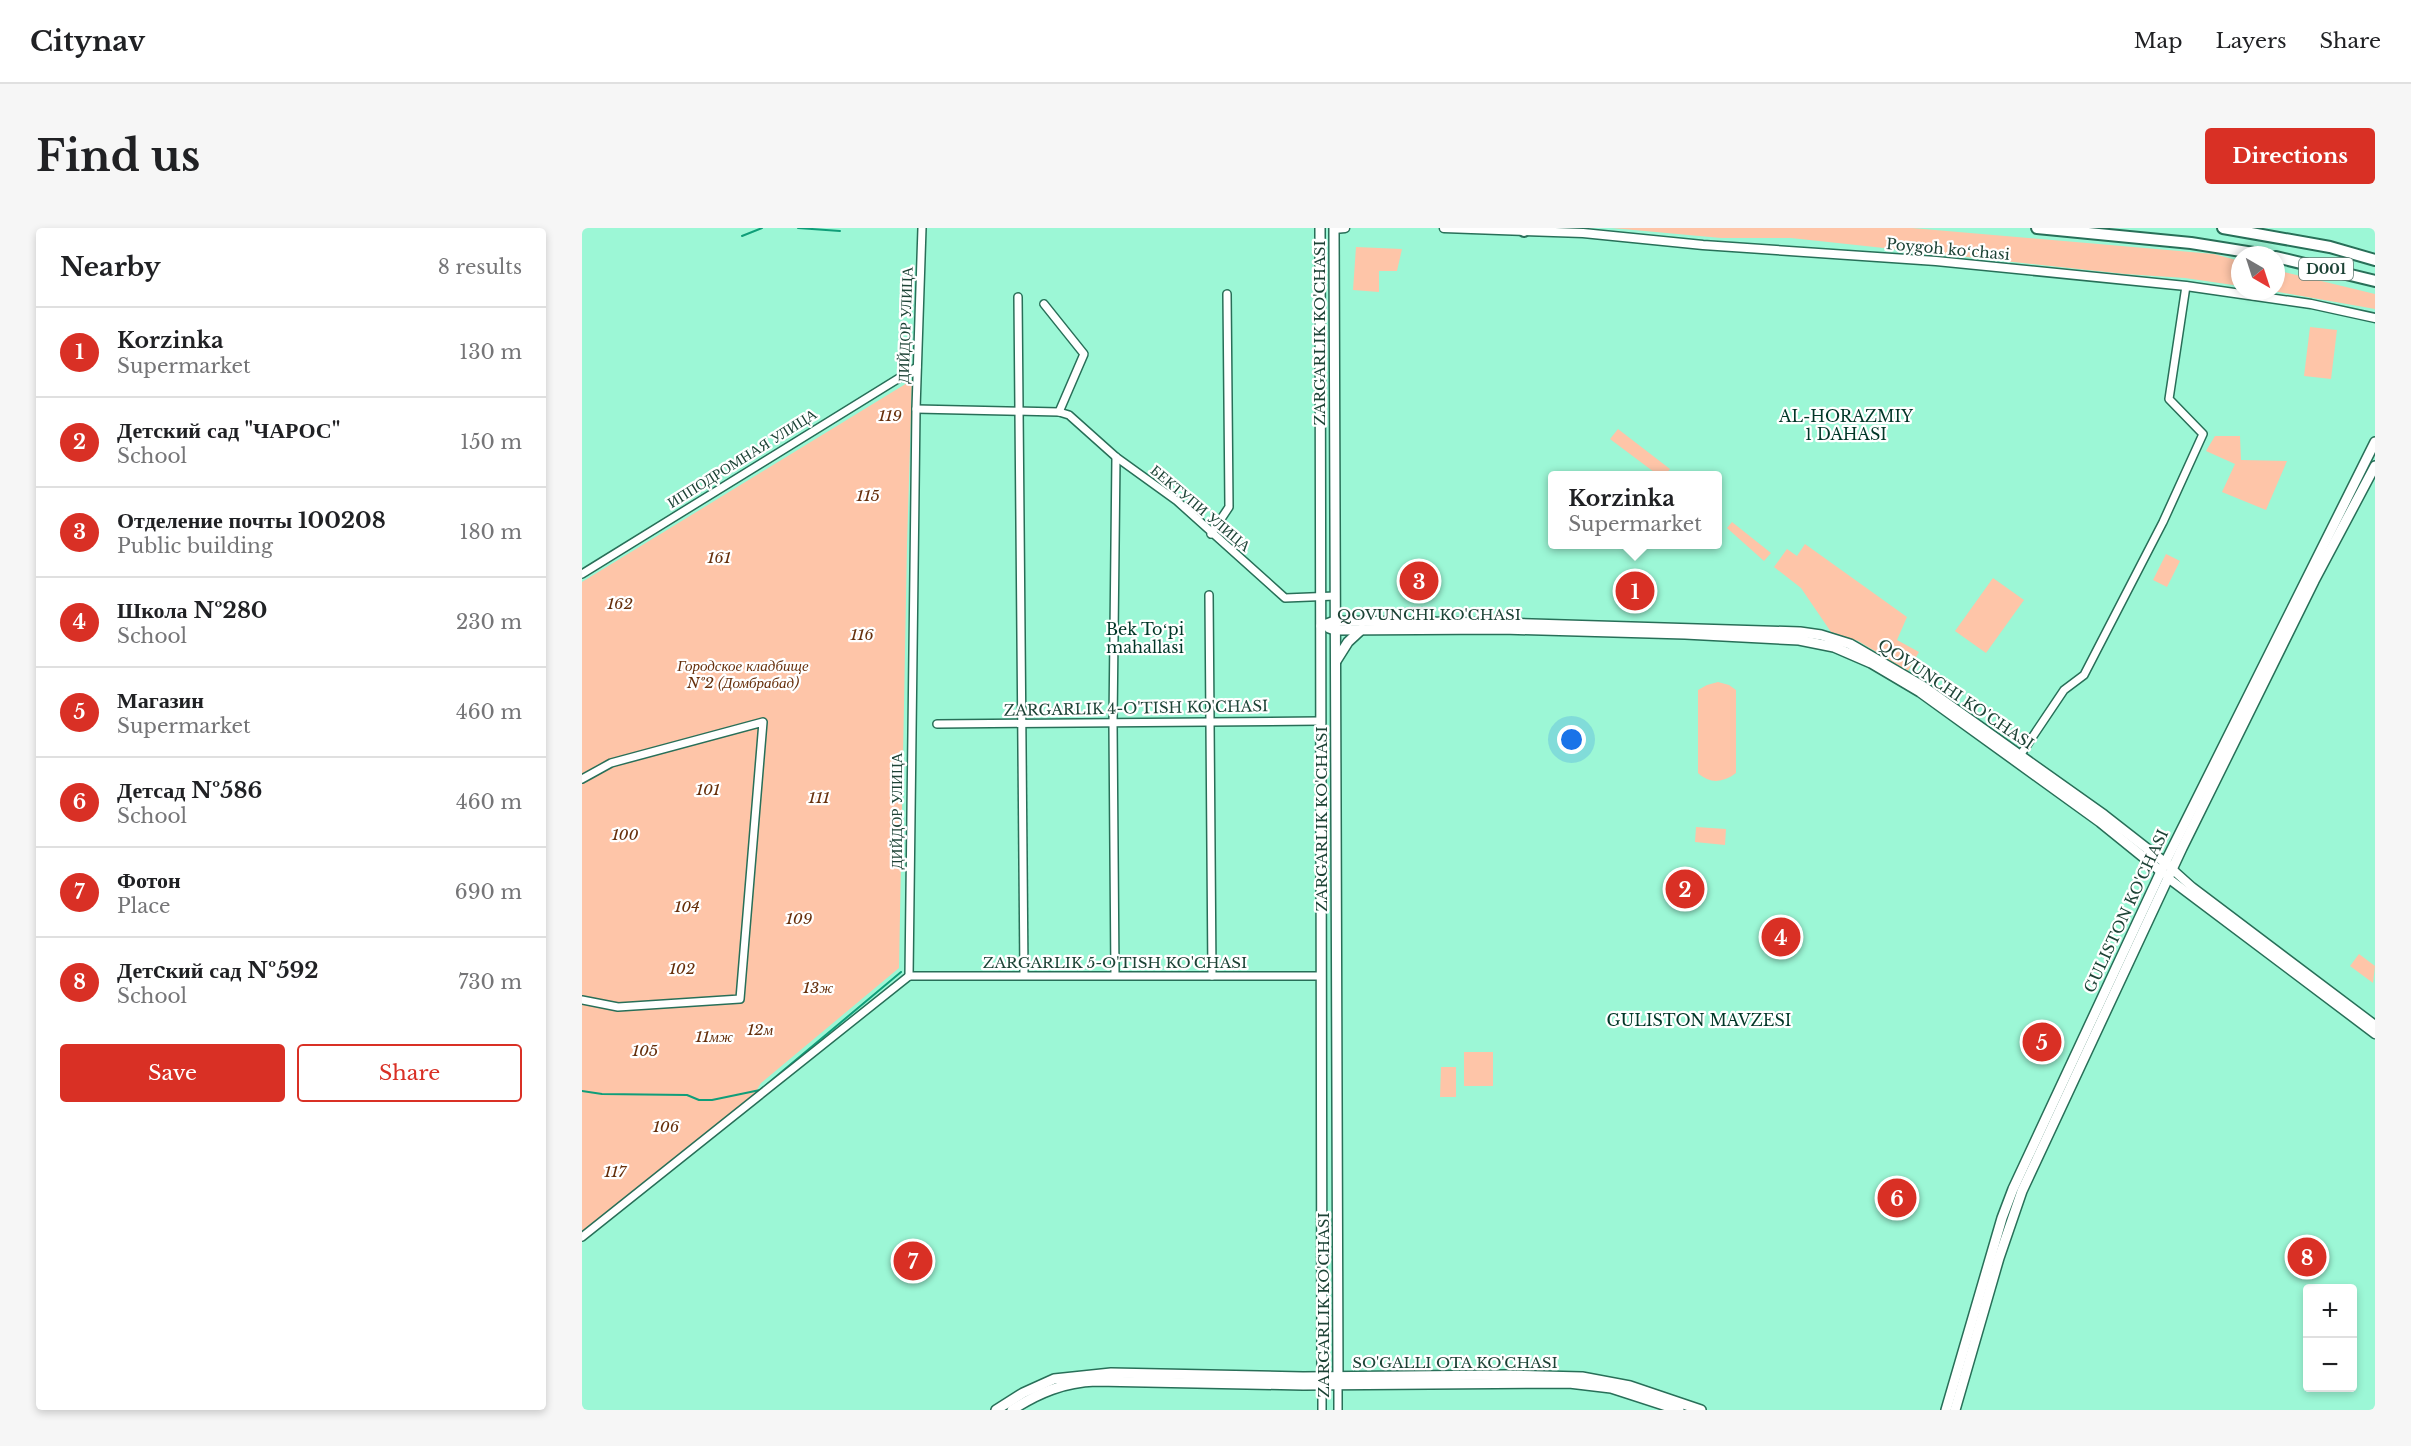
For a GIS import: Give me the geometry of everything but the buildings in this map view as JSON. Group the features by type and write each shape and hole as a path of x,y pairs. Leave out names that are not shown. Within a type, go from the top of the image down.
{"highway":[{"path":"2037,228 2231,249"},
{"name":"D001","path":"2223,228 2330,247 2375,260"},
{"path":"2264,246 2265,234"},
{"name":"D001","path":"2285,259 2375,281"}],"main road":[{"name":"ZARGARLIK KO'CHASI","path":"1320,228 1322,1381"},
{"name":"ZARGARLIK KO'CHASI","path":"1334,228 1338,1381"},
{"name":"GULISTON KO'CHASI","path":"1946,1410 1996,1237 2013,1189 2375,442"},
{"name":"GULISTON KO'CHASI","path":"1955,1410 1999,1258 2022,1191 2166,870 2316,576 2375,466"},
{"name":"QOVUNCHI KO'CHASI","path":"1321,626 1565,624 1821,634 1844,641 1870,654 1924,687 2166,870"},
{"name":"QOVUNCHI KO'CHASI","path":"1335,626 1362,629 1502,629 1662,633 1799,640 1822,644 1865,660 1920,692 2018,759"},
{"path":"1335,663 1348,642 1362,629"},
{"name":"ZARGARLIK 4-O'TISH KO'CHASI","path":"1321,721 1335,721"},
{"path":"1322,976 1336,976"},
{"path":"1322,1048 1337,1047"},
{"path":"1322,1059 1337,1059"},
{"name":"SO'GALLI OTA KO'CHASI","path":"996,1410 1039,1385 1054,1379 1085,1374 1118,1373 1322,1381"},
{"name":"SO'GALLI OTA KO'CHASI","path":"1338,1381 1507,1376 1595,1378 1630,1386 1701,1410"},
{"name":"SO'GALLI OTA KO'CHASI","path":"1012,1410 1050,1389 1086,1382 1338,1381 1581,1384 1628,1393 1679,1410"}],"street":[{"name":"ДИЙДОР УЛИЦА","path":"909,976 915,409 922,228"},
{"path":"1334,228 1345,228"},
{"name":"Poygoh koʻchasi","path":"1444,228 1583,233 1714,246 1844,253 2186,286 2311,304 2375,318"},
{"path":"2018,759 2064,690 2084,675 2163,522 2203,434 2169,399 2186,286"},
{"path":"1211,534 1229,507 1227,294"},
{"path":"1018,297 1024,974"},
{"path":"915,409 1019,413 1059,412 1084,354 1044,304"},
{"name":"ИППОДРОМНАЯ УЛИЦА","path":"582,574 917,367"},
{"name":"БЕКТУПИ УЛИЦА","path":"1059,412 1069,415 1116,457 1177,501 1211,534 1285,598 1335,596"},
{"path":"1115,975 1113,724 1116,457"},
{"path":"1209,595 1212,976"},
{"name":"ZARGARLIK 4-O'TISH KO'CHASI","path":"937,724 1321,721"},
{"path":"582,779 611,764 763,722 740,999 618,1007 582,1000"},
{"name":"QOVUNCHI KO'CHASI","path":"2166,870 2192,886 2375,1025"},
{"name":"QOVUNCHI KO'CHASI","path":"2166,870 2375,1034"},
{"name":"ZARGARLIK 5-O'TISH KO'CHASI","path":"909,976 1024,974 1322,976"},
{"path":"582,1238 909,976"},
{"name":"ZARGARLIK KO'CHASI","path":"1322,1381 1322,1410"},
{"name":"ZARGARLIK KO'CHASI","path":"1338,1381 1338,1410"}],"green space":[{"path":"1612,228 1912,228 2214,254 2231,259 2231,285 1791,238 1721,238"},
{"path":"1356,247 1402,249 1397,271 1379,271 1379,292 1353,290"},
{"path":"2285,272 2375,294 2375,309 2285,293"},
{"path":"2310,327 2337,330 2331,379 2304,376"},
{"name":"Городское кладбище №2 (Домбрабад)","path":"912,380 899,968 761,1083 753,1096 582,1232 582,582"},
{"path":"1618,429 1670,469 1653,471 1610,439"},
{"path":"2215,436 2240,436 2241,460 2287,461 2266,510 2222,492 2235,464 2206,451"},
{"path":"1732,522 1771,553 1764,561 1727,528"},
{"path":"1805,544 1907,617 1897,640 1919,652 1908,671 1858,641 1831,632 1801,588 1774,567 1787,549 1797,556"},
{"path":"2166,554 2180,561 2167,587 2153,580"},
{"path":"1993,578 2024,600 1986,653 1955,631"},
{"path":"1718,682 1736,690 1736,773 1717,781 1707,779 1698,773 1698,690"},
{"path":"1696,827 1726,829 1725,845 1695,842"},
{"path":"2359,954 2375,966 2373,983 2350,966"},
{"path":"1464,1052 1493,1052 1493,1086 1464,1086"},
{"path":"1441,1067 1456,1067 1456,1097 1440,1097"}],"waterway":[{"path":"742,236 762,228"},
{"path":"798,228 840,231"},
{"path":"582,1091 602,1094 687,1095 699,1100 712,1100 760,1090 901,972"}],"place":[{"name":"Отделение почты 100208","path":"1419,581"},
{"name":"Korzinka","path":"1635,591"},
{"name":"Детский сад \"ЧАРОС\"","path":"1685,889"},
{"name":"Школа №280","path":"1781,937"},
{"name":"Магазин","path":"2042,1042"},
{"name":"Детсад №586","path":"1897,1198"},
{"name":"Детcкий сад №592","path":"2307,1257"},
{"name":"Фотон","path":"913,1261"}],"district":[{"name":"AL-HORAZMIY 1 DAHASI","path":"1846,425"},
{"name":"Bek Toʻpi mahallasi","path":"1145,638"},
{"name":"GULISTON MAVZESI","path":"1699,1020"}],"park label":[{"name":"119","path":"890,415"},
{"name":"115","path":"868,495"},
{"name":"161","path":"719,557"},
{"name":"162","path":"620,603"},
{"name":"116","path":"862,634"},
{"name":"101","path":"708,789"},
{"name":"111","path":"819,797"},
{"name":"100","path":"625,834"},
{"name":"104","path":"687,906"},
{"name":"109","path":"799,918"},
{"name":"102","path":"682,968"},
{"name":"13ж","path":"818,987"},
{"name":"12м","path":"760,1029"},
{"name":"11мж","path":"714,1036"},
{"name":"105","path":"645,1050"},
{"name":"106","path":"666,1126"},
{"name":"117","path":"615,1171"}]}
